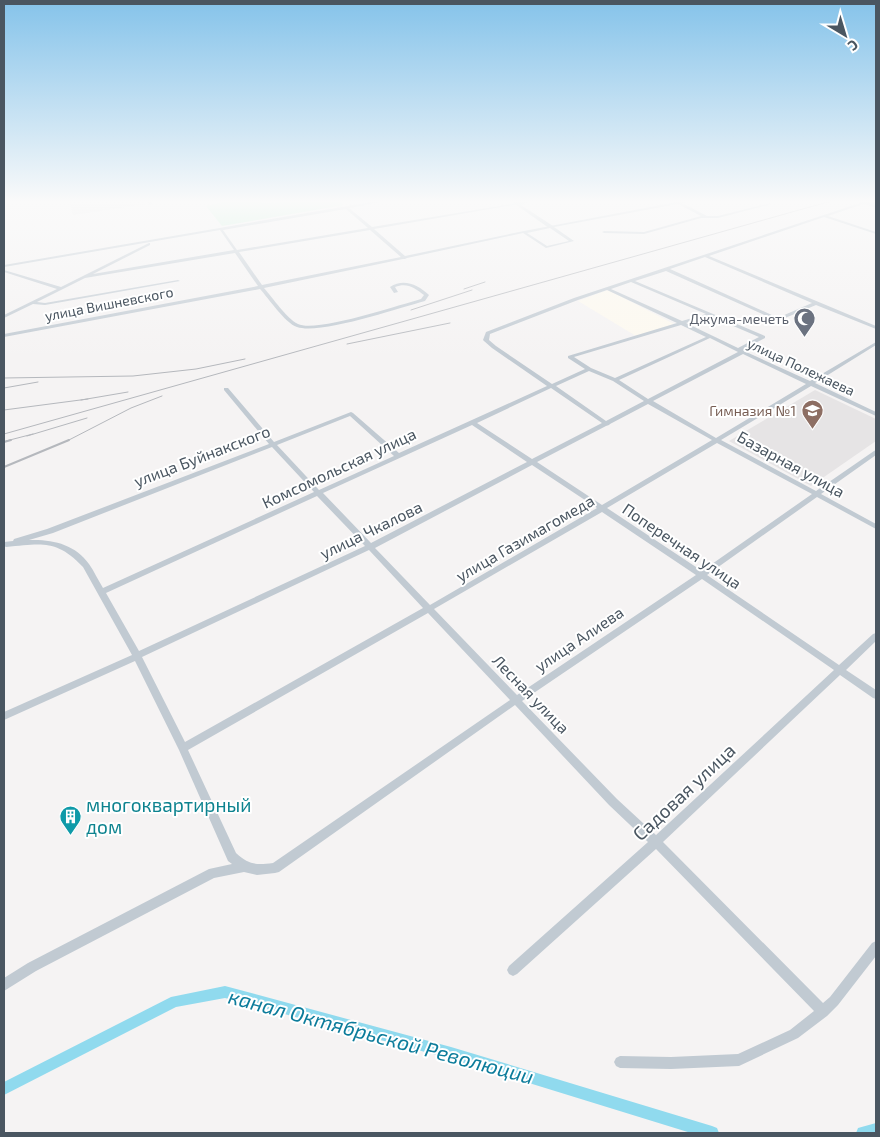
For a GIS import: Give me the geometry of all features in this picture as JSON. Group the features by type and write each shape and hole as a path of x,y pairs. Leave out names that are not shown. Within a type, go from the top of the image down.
{"street":[{"path":"4,266 72,254"},
{"path":"4,317 128,254"},
{"path":"83,277 213,254"},
{"path":"239,254 261,287 290,321 308,328 360,318 423,300 427,295 415,286 407,283 392,287 396,292"},
{"path":"401,254 405,258"},
{"name":"улица Вишневского","path":"4,336 423,254"},
{"path":"607,424 551,388 486,340 486,336 488,333 608,289 712,254"},
{"path":"706,256 876,328"},
{"path":"100,268 107,273"},
{"path":"666,269 773,316 779,317 816,303"},
{"path":"4,271 60,288"},
{"path":"32,303 45,304 178,280"},
{"path":"632,281 708,315"},
{"name":"улица Полежаева","path":"608,289 876,414"},
{"path":"708,315 570,357 589,369 615,380 709,337"},
{"name":"улица Чкалова","path":"4,716 370,547 742,352 741,348 763,337 708,315"},
{"name":"улица Газимагомеда","path":"183,748 430,610 603,509 876,343"},
{"name":"Комсомольская улица","path":"101,592 589,369"},
{"name":"Базарная улица","path":"615,380 648,402 876,527"},
{"name":"Лесная улица","path":"226,389 272,444 613,802 656,842 823,1012"},
{"name":"улица Буйнакского","path":"5,544 50,531 352,414 398,456"},
{"name":"Поперечная улица","path":"472,422 702,575 876,694"},
{"name":"улица Алиева","path":"242,867 253,870 275,868 516,700 702,575 876,452"},
{"path":"5,544 48,542 65,546 77,554 86,565 137,656 183,748 232,857 242,867"},
{"name":"Садовая улица","path":"513,970 656,842 876,636"},
{"path":"4,984 32,967 213,873 242,867"},
{"path":"620,1062 671,1063 739,1060 794,1034 823,1012 834,1001 876,947"}],"shaded area":[{"path":"608,290 674,324 636,336 578,301"},
{"name":"Гимназия №1","path":"815,390 876,419 876,441 811,486 729,441"}],"waterway":[{"name":"канал Октябрьской Революции","path":"4,1089 175,1001 225,992 451,1053 712,1133"},
{"name":"канал Октябрьской Революции","path":"863,1133 876,1130"}],"railway":[{"path":"4,434 643,254"},
{"path":"464,289 485,282"},
{"path":"411,310 472,290"},
{"path":"347,344 450,323"},
{"path":"4,378 133,376 196,369 245,359"},
{"path":"4,388 38,382"},
{"path":"83,400 128,392"},
{"path":"69,440 131,408 162,396"},
{"path":"83,400 88,399"},
{"path":"4,410 83,400"},
{"path":"27,436 87,418"},
{"path":"6,441 33,434"},
{"path":"4,442 11,440"},
{"path":"4,467 69,440"}],"place":[{"name":"Джума-мечеть","path":"805,338"},
{"name":"Гимназия №1","path":"812,430"},
{"name":"многоквартирный дом","path":"70,835"}]}
